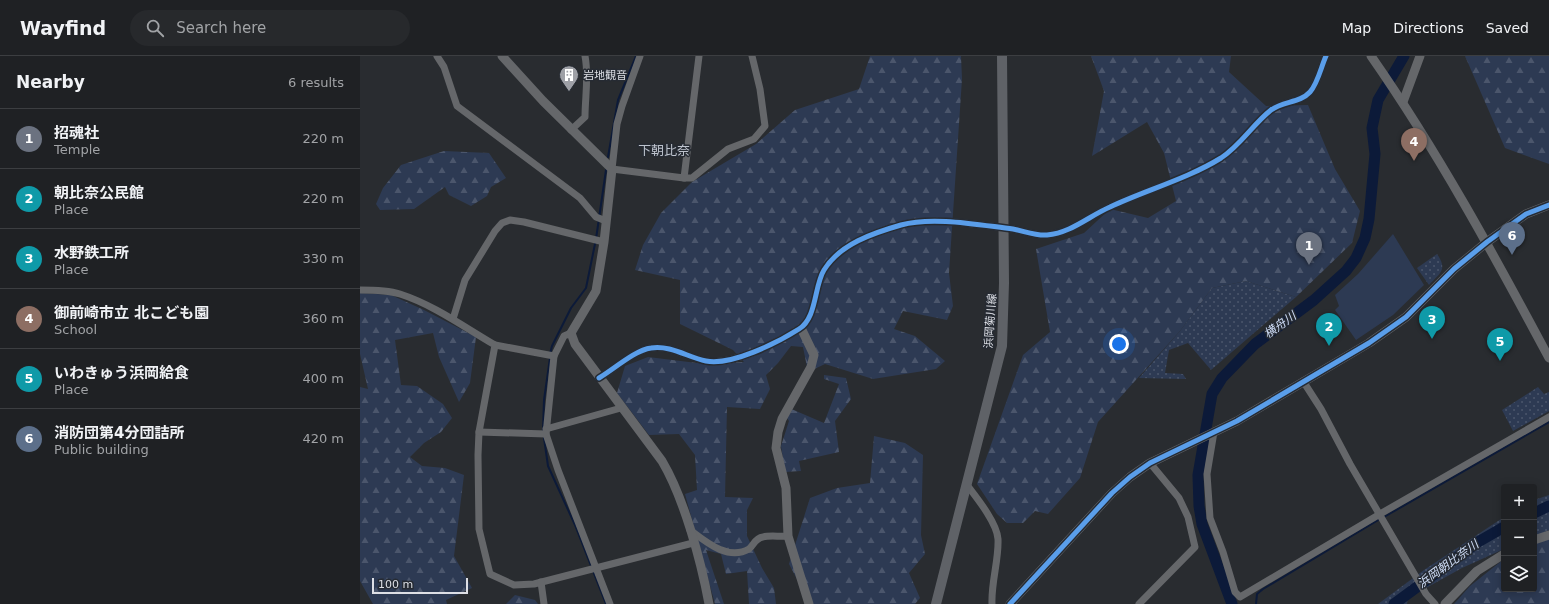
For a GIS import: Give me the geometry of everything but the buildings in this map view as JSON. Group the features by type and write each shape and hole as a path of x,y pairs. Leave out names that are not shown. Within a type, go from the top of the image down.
{"main road":[{"name":"浜岡菊川線","path":"936,604 1002,346 1004,321 1002,56"}],"street":[{"path":"437,56 444,67 457,106 580,198 602,219"},
{"path":"502,56 571,130 612,169 684,178 692,178 728,149 754,139 765,126 760,89 752,56"},
{"path":"571,130 585,118 585,93 588,72 585,56"},
{"path":"610,604 544,433 551,355 564,336 571,333 596,291 599,241 612,169 617,124 640,56"},
{"path":"684,178 700,56"},
{"path":"599,378 628,359 649,348 665,347 706,361 718,362 747,355 801,328 812,309 823,272 842,250 868,237 915,222 958,223 1043,235 1058,234 1107,208 1198,170 1222,157 1241,142 1271,110 1280,105 1303,97 1311,91 1326,56"},
{"path":"1371,56 1403,102 1487,242 1549,358"},
{"path":"1403,102 1420,56"},
{"path":"1010,604 1112,493 1130,477 1150,463 1214,432 1369,342 1406,317 1454,269 1487,242 1526,214 1549,205"},
{"path":"452,319 465,280 502,223 510,220 524,222 599,241"},
{"path":"360,290 384,291 399,294 452,319 495,345 551,355"},
{"path":"801,328 814,355 811,367 782,419 778,432 776,448 786,488 788,536 809,604"},
{"path":"571,333 575,344 621,408 662,461 672,478 705,580 709,604"},
{"path":"495,345 479,432 480,529 490,574 514,585 541,582 693,543"},
{"path":"1303,381 1321,409 1350,464 1382,516 1426,594 1435,604"},
{"path":"479,432 544,433 621,408"},
{"path":"1214,432 1206,474 1210,518 1223,552 1235,592 1240,597 1382,516 1549,417"},
{"path":"1139,604 1195,546 1188,517 1179,498 1150,463"},
{"path":"967,485 978,499 995,528 998,538 992,604"},
{"path":"690,530 723,552 737,552 750,548 756,540 762,537 788,536"},
{"path":"1537,539 1549,535"},
{"path":"1444,604 1477,571 1501,556"},
{"path":"541,582 544,604"}],"green space":[{"path":"870,56 961,56 962,79 949,273 953,306 947,320 903,311 894,329 915,336 945,361 936,369 873,379 825,364 808,372 803,347 791,346 778,363 766,375 770,389 760,409 727,407 725,497 753,498 747,510 747,536 762,568 774,588 776,604 749,604 747,571 726,574 721,554 706,550 724,604 715,604 685,494 697,490 695,455 679,434 649,435 617,393 625,366 648,357 705,364 744,362 733,350 680,324 680,280 635,270 643,245 661,213 692,182 756,144 795,110 859,89"},
{"path":"1091,56 1231,56 1229,72 1266,106 1308,105 1335,169 1360,211 1352,243 1296,297 1246,281 1212,288 1180,331 1098,422 1080,478 1048,514 1035,511 1023,523 1007,523 997,514 977,484 1023,355 1050,332 1036,249 1084,233 1110,209 1148,218 1176,201 1164,153 1147,122 1092,156 1104,91"},
{"path":"1465,56 1549,56 1549,164 1505,148"},
{"path":"444,151 489,153 506,178 491,187 487,196 471,206 449,195 445,187 414,209 380,210 376,204 383,188 401,165"},
{"path":"1393,234 1424,285 1393,315 1356,340 1335,310 1339,306 1335,295 1358,274"},
{"path":"1437,254 1442,264 1442,268 1439,274 1429,285 1417,268"},
{"path":"1246,281 1296,297 1211,370 1188,343 1169,350 1165,373 1183,374 1186,379 1139,378 1180,331 1212,288"},
{"path":"360,293 391,295 476,337 470,383 459,402 439,357 433,333 395,340 401,385 417,386 443,404 452,418 441,432 424,443 410,457 422,466 445,468 464,475 454,556 472,588 446,600 447,604 373,604 360,581 360,387 368,389 360,354"},
{"path":"824,375 846,378 851,399 835,421 839,452 799,461 801,471 785,472 781,446 789,421 785,415 789,408 824,423 839,384 824,379"},
{"path":"1538,387 1544,394 1549,392 1549,411 1513,431 1502,410"},
{"path":"874,436 905,443 923,455 921,535 925,554 909,573 920,598 915,604 810,604 789,564 810,498 837,488 870,483"},
{"path":"1549,495 1549,530 1537,536 1537,520 1537,499"},
{"path":"1501,519 1501,550 1462,568 1408,598 1407,604 1378,604 1424,570"},
{"path":"1549,537 1549,604 1454,604 1470,586 1501,561 1501,592 1537,592 1537,542"},
{"path":"515,595 535,600 538,604 506,604"}],"waterway":[{"path":"608,157 618,100 636,56"},
{"name":"横舟川","path":"1232,604 1202,524 1199,506 1198,475 1212,394 1222,378 1255,344 1314,300 1346,271 1356,258 1365,238 1369,219 1375,154 1372,128 1378,100 1404,56"},
{"path":"550,354 552,346 571,308 586,288 596,239 606,170"},
{"path":"550,358 544,400 543,431 548,466 575,525 606,604"},
{"path":"1384,517 1549,422"},
{"name":"浜岡朝比奈川","path":"1537,512 1549,506"},
{"path":"1256,604 1257,594 1263,589 1380,519"},
{"name":"浜岡朝比奈川","path":"1394,604 1478,542 1501,529"}],"cycle path":[{"path":"599,378 631,356 651,348 665,348 706,361 716,362 741,357 779,341 805,324 812,310 818,284 824,270 831,261 848,246 890,228 914,222 927,221 956,222 1013,229 1043,235 1056,234 1072,228 1110,207 1194,172 1221,158 1235,147 1271,110 1306,96 1313,88 1326,56"},
{"path":"1010,604 1112,493 1130,477 1150,463 1237,421 1369,343 1406,317 1454,269 1487,242 1526,214 1549,205"}],"place":[{"name":"岩地観音","path":"569,92"},
{"name":"御前崎市立 北こども園","path":"1414,161"},
{"name":"消防団第4分団詰所","path":"1512,255"},
{"name":"招魂社","path":"1309,265"},
{"name":"水野鉄工所","path":"1432,339"},
{"name":"朝比奈公民館","path":"1329,346"},
{"name":"いわきゅう浜岡給食","path":"1500,361"}],"district":[{"name":"下朝比奈","path":"664,150"}]}
